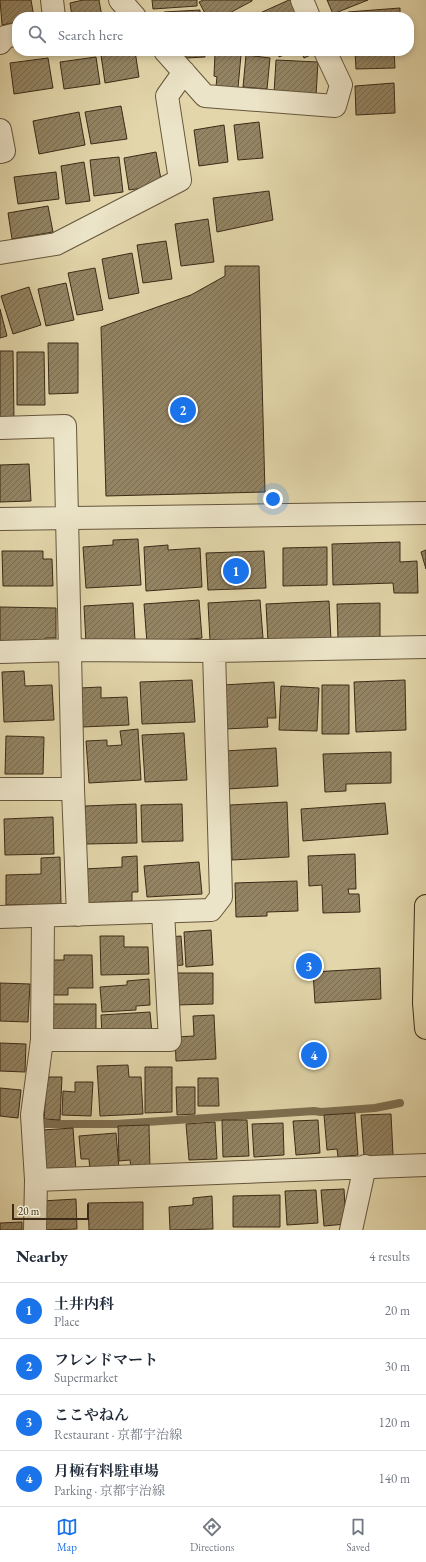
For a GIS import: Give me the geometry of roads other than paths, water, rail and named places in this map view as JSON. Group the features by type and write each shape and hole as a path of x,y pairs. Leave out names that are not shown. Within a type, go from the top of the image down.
{"main road":[{"path":"426,906 424,1003 426,1028"}],"street":[{"path":"52,0 53,12"},
{"path":"120,0 131,12"},
{"path":"302,0 308,12"},
{"path":"0,43 5,37 12,35"},
{"path":"170,56 205,96 335,106 341,85 327,56"},
{"path":"0,253 56,244 180,180 167,96 184,72"},
{"path":"0,130 4,151 0,152"},
{"path":"0,428 65,426 73,789 78,915"},
{"path":"0,519 426,513"},
{"path":"0,652 71,650 214,651 426,647"},
{"path":"0,917 211,910 221,897 214,651"},
{"path":"0,790 73,789"},
{"path":"42,1040 170,1040 164,912"},
{"path":"34,1230 36,1180 32,1115 42,1040 42,916"},
{"path":"36,1180 365,1166 426,1165"},
{"path":"351,1230 365,1166"}],"waterway":[{"path":"42,1124 116,1124 314,1111 321,1112 375,1108 400,1103"}],"place":[{"name":"フレンドマート","path":"183,410"},
{"name":"土井内科","path":"236,571"},
{"name":"ここやねん","path":"309,966"},
{"name":"月極有料駐車場","path":"314,1055"}]}
